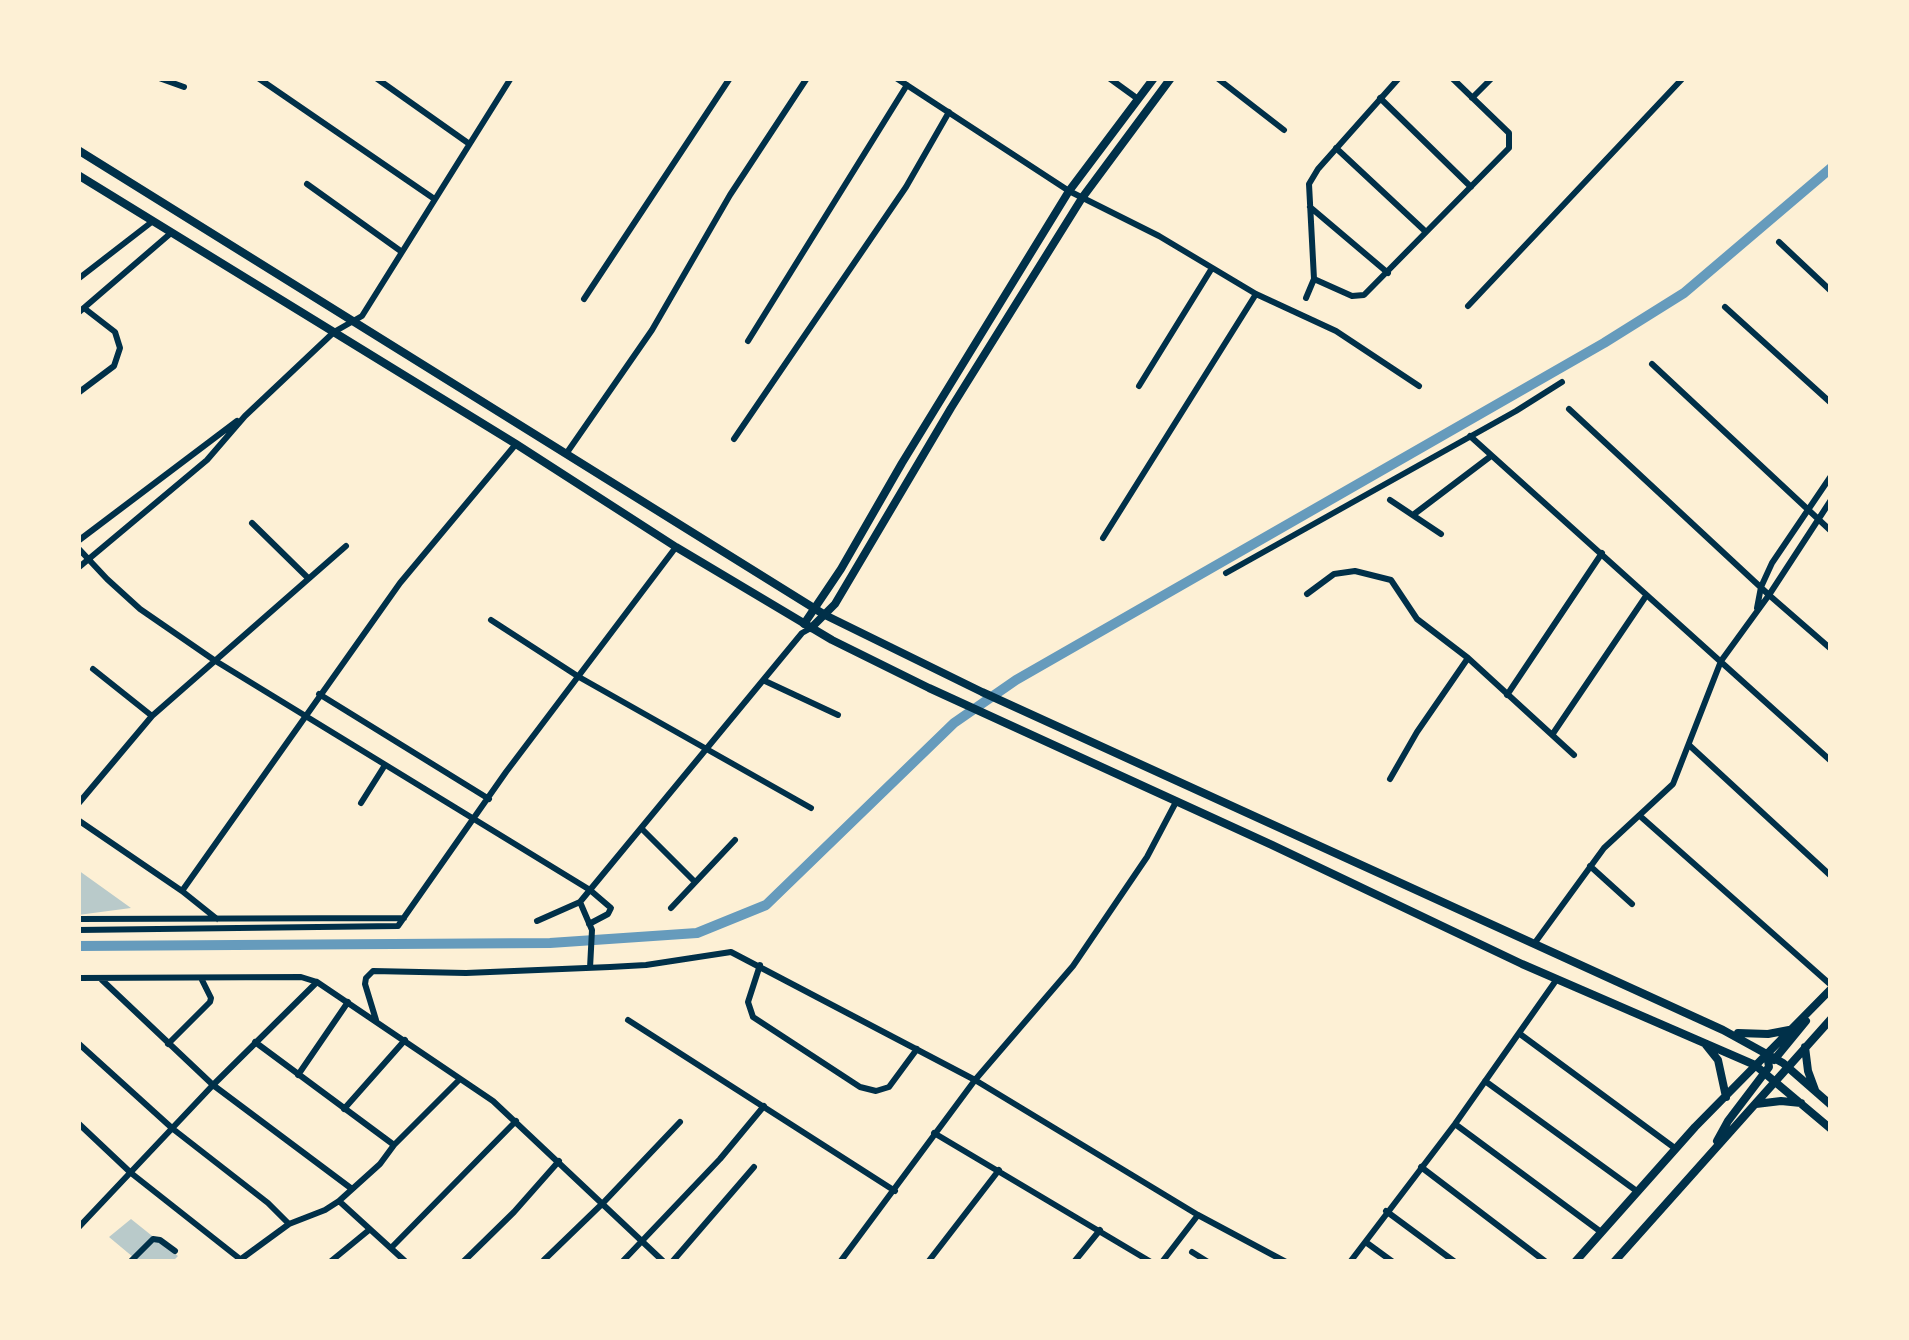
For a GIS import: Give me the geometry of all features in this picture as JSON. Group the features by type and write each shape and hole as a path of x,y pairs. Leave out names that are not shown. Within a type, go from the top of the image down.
{"main road":[{"path":"806,628 1070,191 1153,78"},
{"path":"806,628 835,604 1082,198 1171,78"},
{"path":"78,150 825,615 939,673 1723,1030 1771,1055 1831,1105"},
{"path":"78,175 806,628 1522,964 1754,1065 1831,1129"},
{"path":"929,688 939,673"},
{"path":"1575,1262 1831,987"},
{"path":"1714,1150 1728,1121 1766,1072 1771,1055 1814,1008"},
{"path":"1614,1262 1831,1019"},
{"path":"1723,1030 1754,1034 1790,1030"},
{"path":"1705,1044 1718,1060 1726,1096"},
{"path":"1805,1046 1816,1091"},
{"path":"1771,1055 1774,1079"},
{"path":"1754,1104 1802,1104"}],"street":[{"path":"160,78 184,87"},
{"path":"258,78 434,199"},
{"path":"376,78 468,143"},
{"path":"78,568 206,460 334,332 370,308 511,78"},
{"path":"584,299 730,78"},
{"path":"566,455 652,330 730,195 807,78"},
{"path":"896,78 1070,191 1159,236 1256,294 1324,324 1419,386"},
{"path":"1109,78 1138,99"},
{"path":"1217,78 1283,130"},
{"path":"1306,298 1314,279 1312,177 1399,78"},
{"path":"1314,279 1364,296 1506,151 1509,134 1452,78"},
{"path":"1462,87 1471,78"},
{"path":"1472,98 1492,78"},
{"path":"1468,306 1683,78"},
{"path":"748,341 907,85"},
{"path":"1380,98 1471,187"},
{"path":"734,439 906,187 949,112"},
{"path":"1336,148 1426,232"},
{"path":"307,184 403,253"},
{"path":"1310,207 1388,273"},
{"path":"78,279 153,221"},
{"path":"78,393 114,366 120,348 116,332 81,311 172,232"},
{"path":"1779,242 1831,291"},
{"path":"1138,386 1212,268"},
{"path":"1103,538 1256,294"},
{"path":"1725,307 1831,403"},
{"path":"1652,364 1831,531"},
{"path":"1226,573 1562,382"},
{"path":"1569,410 1831,649"},
{"path":"245,416 78,545 140,609 214,660 590,890 611,908 591,927"},
{"path":"1470,436 1831,761"},
{"path":"182,891 400,583 517,444"},
{"path":"1413,515 1491,456"},
{"path":"1757,610 1772,563 1831,476"},
{"path":"1390,500 1441,534"},
{"path":"1534,944 1604,848 1673,784 1721,661 1831,500"},
{"path":"253,524 307,578"},
{"path":"78,804 152,716 346,546"},
{"path":"78,930 398,926 506,772 676,547"},
{"path":"1507,695 1602,554"},
{"path":"1307,595 1334,574 1355,571 1391,580 1417,620 1468,658 1574,755"},
{"path":"1552,735 1646,596"},
{"path":"491,620 579,677 811,808"},
{"path":"537,921 580,902 806,628"},
{"path":"1390,779 1468,658"},
{"path":"93,669 152,716"},
{"path":"764,680 838,715"},
{"path":"319,694 489,799"},
{"path":"1689,746 1831,876"},
{"path":"362,803 386,765"},
{"path":"840,1262 975,1080 1079,957 1147,857 1176,802"},
{"path":"1640,816 1831,987"},
{"path":"78,820 227,928"},
{"path":"641,828 694,880"},
{"path":"671,908 735,840"},
{"path":"1590,866 1632,904"},
{"path":"580,902 591,927 590,965"},
{"path":"78,919 404,918"},
{"path":"376,1020 365,984 373,971 466,973 646,965 717,952 741,955 975,1080 1198,1215 1286,1262"},
{"path":"760,965 748,1002 753,1017 860,1087 889,1087 917,1049"},
{"path":"168,1044 212,998 201,977"},
{"path":"78,978 301,977 316,982 517,1121 668,1262 754,1167"},
{"path":"1350,1262 1558,977"},
{"path":"100,978 213,1085 352,1190"},
{"path":"78,1228 316,982"},
{"path":"298,1075 348,1002"},
{"path":"628,1020 895,1191"},
{"path":"1520,1034 1676,1150"},
{"path":"344,1109 405,1040"},
{"path":"255,1042 394,1145"},
{"path":"78,1043 289,1224"},
{"path":"78,1123 239,1261 289,1224 339,1201 460,1078"},
{"path":"1484,1080 1638,1192"},
{"path":"622,1262 764,1106"},
{"path":"391,1248 517,1121"},
{"path":"544,1260 680,1122"},
{"path":"1455,1124 1601,1232"},
{"path":"934,1133 1151,1262"},
{"path":"463,1262 559,1161"},
{"path":"1421,1167 1546,1262"},
{"path":"928,1262 999,1170"},
{"path":"339,1201 406,1262"},
{"path":"78,1208 88,1217"},
{"path":"1387,1211 1455,1262"},
{"path":"1162,1262 1198,1215"},
{"path":"330,1262 369,1230"},
{"path":"1074,1262 1100,1230"},
{"path":"130,1262 152,1239 176,1251"},
{"path":"1367,1243 1393,1262"},
{"path":"1192,1252 1208,1262"}],"shaded area":[{"path":"78,870 131,908 78,915"},
{"path":"131,1219 178,1256 172,1262 139,1262 109,1237"}],"waterway":[{"path":"78,946 550,943 697,933 766,905 954,723 1016,680 1684,293 1831,168"}]}
